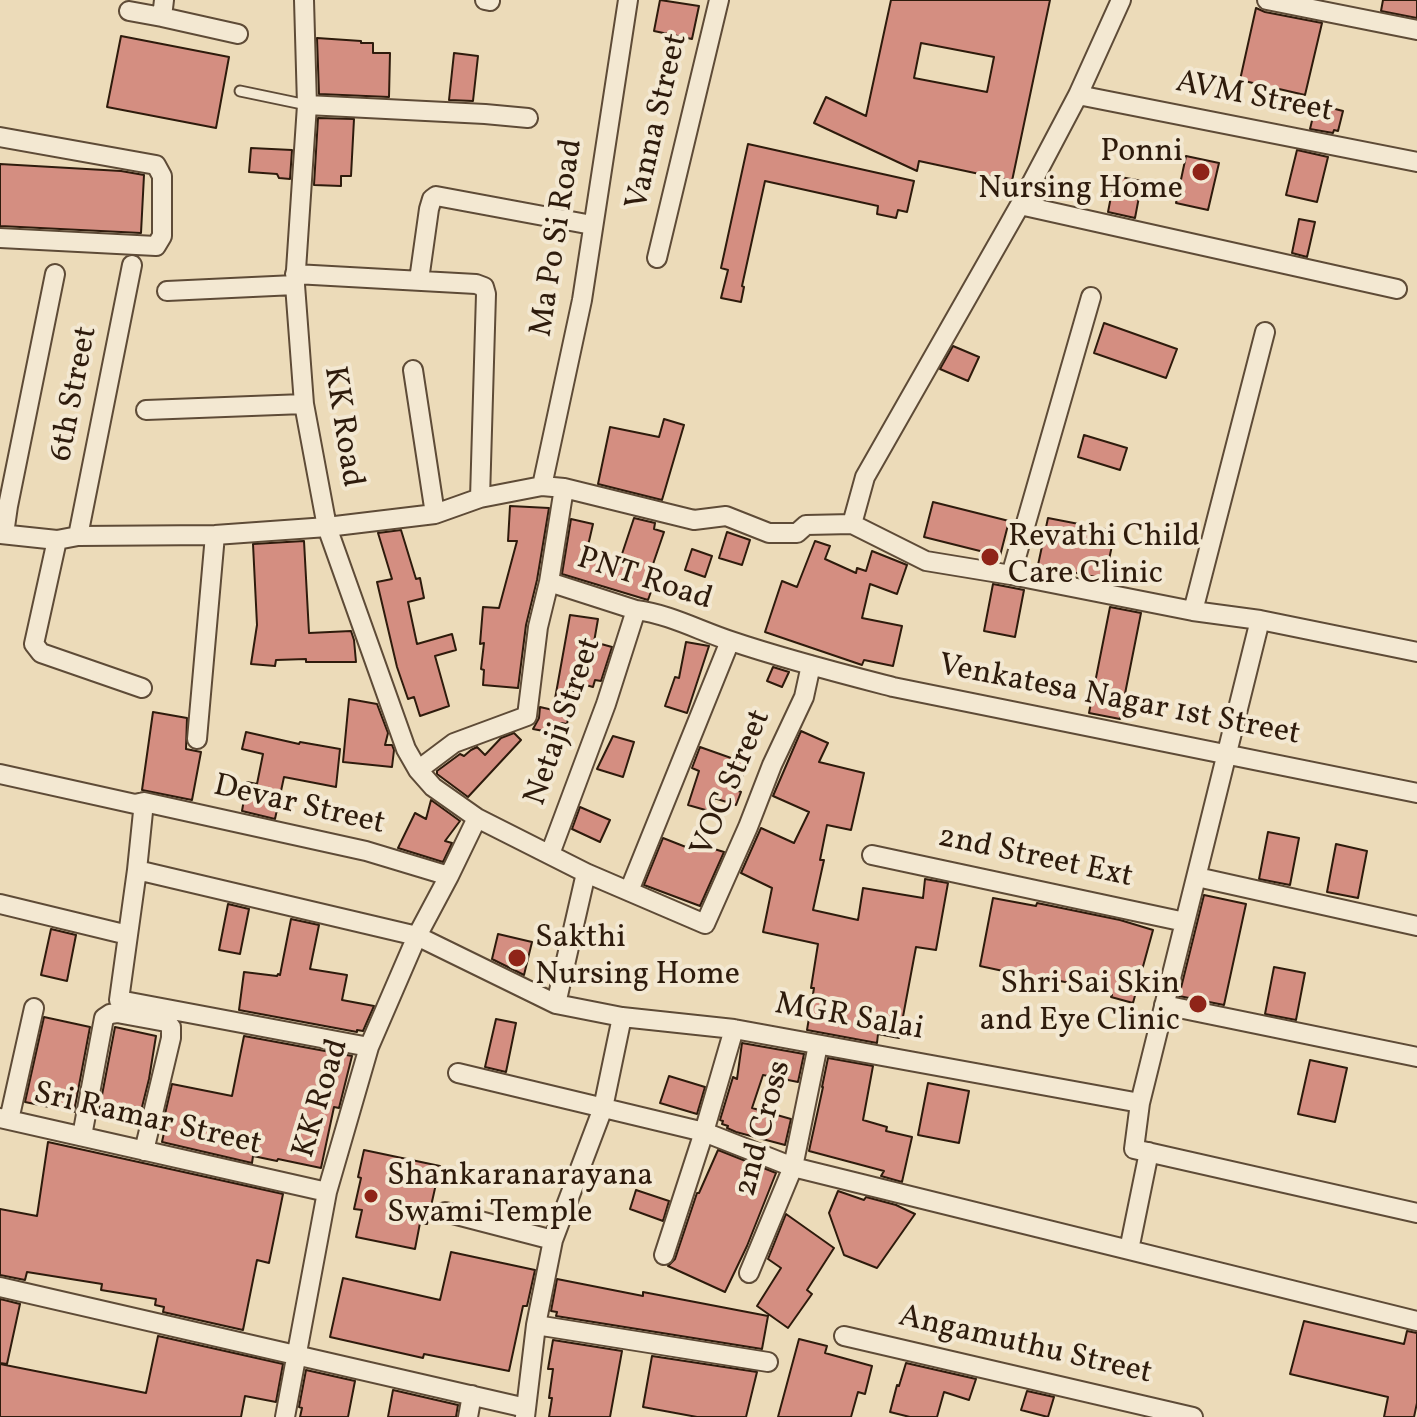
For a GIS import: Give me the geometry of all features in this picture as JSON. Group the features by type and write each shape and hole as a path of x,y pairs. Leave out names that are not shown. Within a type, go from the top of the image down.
{"street":[{"name":"KK Road","path":"304,0 307,105 295,280 304,404 327,527 406,749 433,787 477,818 586,873 705,924"},
{"name":"Ma Po Si Road","path":"542,486 582,300 628,0"},
{"name":"Vanna Street","path":"657,258 719,0"},
{"path":"852,524 865,477 1020,205 1078,95 1121,0"},
{"path":"1267,0 1417,30"},
{"path":"129,11 163,8 238,34"},
{"name":"AVM Street","path":"1078,95 1417,162"},
{"path":"307,105 528,118"},
{"path":"0,137 156,165 162,176 162,236 156,246 0,238"},
{"path":"419,280 429,209 436,196 592,225"},
{"path":"1020,205 1397,289"},
{"name":"6th Street","path":"78,536 132,265"},
{"path":"55,274 2,534 57,540 78,536 215,535 327,527 435,514 480,498 542,486 564,488 694,520 726,516 769,533 797,533 806,525 852,524 926,561 1193,611 1260,620 1417,652"},
{"path":"167,291 295,280 419,280 484,287 480,498"},
{"path":"1011,575 1091,297"},
{"path":"1193,611 1265,332"},
{"path":"413,370 435,514"},
{"path":"146,410 304,404"},
{"name":"PNT Road","path":"564,488 549,582 636,610 652,611 730,641 811,665"},
{"path":"197,739 215,535"},
{"path":"57,540 34,644 41,653 142,688"},
{"path":"418,770 454,743 527,716 538,627 549,582"},
{"name":"Netaji Street","path":"550,854 602,716 636,610"},
{"path":"1260,620 1140,1103 1134,1149 1417,1213"},
{"path":"629,891 730,641"},
{"name":"Venkatesa Nagar 1st Street","path":"811,665 893,687 1417,793"},
{"name":"VOC Street","path":"705,924 804,697 811,665"},
{"name":"Devar Street","path":"0,774 366,851 449,876"},
{"path":"140,803 137,870 119,1000 369,1047"},
{"name":"KK Road","path":"285,1417 327,1192 369,1047 417,936 477,818"},
{"name":"2nd Street Ext","path":"872,855 1185,922"},
{"name":"MGR Salai","path":"137,870 417,936 556,1004 622,1017 734,1029 1140,1103"},
{"path":"556,1004 586,873"},
{"path":"1197,877 1417,926"},
{"path":"0,904 128,935"},
{"path":"1164,1005 1417,1057"},
{"path":"5,1119 34,1008"},
{"path":"82,1136 104,1018 117,1013 166,1022 171,1027 171,1038 144,1151"},
{"path":"0,1287 472,1395 526,1412 536,1325 553,1240 603,1108 622,1017"},
{"path":"664,1255 734,1029"},
{"name":"2nd Cross","path":"749,1273 793,1167 818,1045"},
{"path":"458,1073 704,1132 793,1167 1417,1321"},
{"name":"Sri Ramar Street","path":"5,1119 327,1192"},
{"path":"1129,1250 1149,1152"},
{"path":"445,1212 553,1240"},
{"path":"536,1325 768,1362"},
{"name":"Angamuthu Street","path":"844,1336 1193,1417"},
{"path":"468,1417 472,1395"}],"lane":[{"path":"240,91 307,105"}],"building":[{"path":"660,0 699,6 692,39 654,31"},
{"path":"891,0 1050,0 1012,181 919,161 917,171 814,123 826,97 866,116","holes":["921,43 994,57 987,92 914,78"]},
{"path":"1383,0 1417,0 1417,18 1381,11"},
{"path":"1256,8 1322,23 1305,95 1240,80"},
{"path":"121,36 229,57 216,128 107,107"},
{"path":"317,38 373,43 373,53 390,53 389,97 319,94"},
{"path":"454,53 478,56 473,101 449,100"},
{"path":"1316,104 1343,111 1338,131 1310,129"},
{"path":"318,118 354,119 351,176 341,176 341,186 314,185"},
{"path":"748,144 914,181 907,212 898,210 896,218 877,214 878,206 765,181 741,302 721,298 728,270 721,268"},
{"path":"251,148 292,150 290,179 279,178 277,174 249,172"},
{"path":"1297,150 1328,157 1317,202 1286,195"},
{"path":"1186,156 1219,163 1208,210 1176,203"},
{"path":"0,164 144,175 141,233 0,226"},
{"path":"1115,176 1142,181 1135,218 1108,212"},
{"path":"1299,219 1315,222 1307,257 1292,253"},
{"path":"1104,323 1177,349 1166,378 1094,353"},
{"path":"953,346 979,357 968,381 940,369"},
{"path":"664,419 684,425 662,500 598,484 610,427 659,437"},
{"path":"1084,435 1127,448 1120,470 1078,457"},
{"path":"933,502 1009,521 1000,556 924,537"},
{"path":"510,506 549,508 526,625 518,688 483,685 484,670 481,669 483,607 499,608 517,541 508,541"},
{"path":"634,518 655,523 654,529 664,532 651,570 658,572 648,600 562,574 571,519 593,524 587,550 620,560"},
{"path":"1048,518 1115,531 1105,579 1038,565"},
{"path":"401,530 416,579 420,578 424,598 408,602 417,644 452,634 456,650 435,656 449,706 420,716 414,697 408,699 397,667 377,582 392,579 378,533"},
{"path":"727,532 750,540 742,565 719,558"},
{"path":"304,541 309,633 351,631 356,662 306,662 306,659 276,660 275,666 251,664 257,625 253,544"},
{"path":"815,541 830,546 825,559 856,573 857,568 866,571 872,551 907,565 897,594 870,584 862,618 902,626 893,666 864,660 862,665 765,632 782,581 797,587"},
{"path":"692,549 712,556 705,577 685,570"},
{"path":"993,584 1024,590 1015,637 984,631"},
{"path":"1110,607 1141,613 1120,719 1089,713"},
{"path":"570,615 598,619 594,642 612,647 601,681 595,680 593,687 575,682 567,724 561,723 559,734 533,729 540,707 553,710"},
{"path":"686,642 709,646 687,713 665,706 675,677 679,678"},
{"path":"773,667 789,672 782,687 767,681"},
{"path":"349,699 377,704 388,733 385,745 392,745 394,750 392,767 343,762"},
{"path":"153,712 187,718 186,749 201,752 192,800 142,790"},
{"path":"801,731 828,743 819,762 864,773 851,830 827,825 820,860 824,860 813,910 858,920 863,888 923,898 925,879 948,883 936,950 916,947 899,1038 878,1034 877,1043 807,1030 818,944 763,932 772,888 741,873 761,828 794,843 809,812 773,796"},
{"path":"246,732 340,749 336,787 284,777 275,819 242,811 247,782 257,784 263,754 242,749"},
{"path":"514,733 521,740 468,797 437,774 460,754 464,756 477,747 485,755 501,738"},
{"path":"613,736 634,742 623,777 597,769"},
{"path":"700,747 748,764 736,790 741,792 736,805 714,798 709,811 688,805 699,771 692,768"},
{"path":"431,800 460,821 445,841 452,843 443,862 398,848 415,813 426,819"},
{"path":"580,807 610,820 600,842 572,829"},
{"path":"1268,832 1299,838 1290,885 1259,879"},
{"path":"663,838 696,851 698,844 724,852 700,906 644,885"},
{"path":"1336,844 1367,851 1358,898 1327,892"},
{"path":"1204,895 1246,904 1224,1005 1179,996"},
{"path":"993,898 1036,906 1037,903 1153,930 1133,1003 1070,983 980,966"},
{"path":"228,904 249,909 240,954 219,950"},
{"path":"291,919 319,925 310,969 347,975 342,1000 374,1006 363,1031 239,1010 244,972 280,975"},
{"path":"51,929 76,935 67,981 41,975"},
{"path":"498,934 532,942 524,975 492,959"},
{"path":"1274,967 1305,973 1296,1020 1265,1014"},
{"path":"44,1017 90,1027 74,1112 25,1102"},
{"path":"496,1019 516,1023 506,1072 485,1067"},
{"path":"115,1027 156,1036 138,1123 98,1116"},
{"path":"244,1036 352,1056 339,1108 334,1107 321,1168 253,1156 252,1163 162,1142 165,1128 162,1127 172,1084 232,1096"},
{"path":"742,1043 804,1054 798,1082 763,1075 752,1108 791,1119 785,1145 736,1132 720,1120 733,1077 737,1079"},
{"path":"828,1058 873,1066 863,1120 887,1127 886,1131 912,1137 902,1182 881,1176 884,1171 809,1151"},
{"path":"1310,1060 1347,1068 1335,1122 1298,1114"},
{"path":"669,1076 705,1087 697,1114 660,1103"},
{"path":"928,1083 969,1091 959,1143 918,1135"},
{"path":"48,1142 283,1194 269,1263 257,1260 243,1330 163,1312 164,1307 155,1305 156,1299 101,1290 102,1284 27,1272 25,1280 0,1275 0,1209 37,1216"},
{"path":"364,1150 440,1166 427,1224 420,1223 415,1249 356,1237 362,1210 354,1209"},
{"path":"718,1150 776,1173 725,1292 668,1266 675,1259 697,1193"},
{"path":"636,1190 669,1201 663,1221 630,1209"},
{"path":"838,1191 864,1200 866,1197 896,1205 915,1214 877,1268 844,1255 829,1213"},
{"path":"786,1214 834,1248 807,1290 812,1294 788,1328 757,1306 781,1268 768,1259"},
{"path":"451,1252 535,1270 527,1306 523,1306 509,1371 424,1354 423,1358 330,1337 343,1278 440,1300"},
{"path":"557,1279 768,1316 762,1349 556,1316 557,1312 551,1311"},
{"path":"0,1299 20,1304 7,1364 0,1363"},
{"path":"1304,1321 1404,1344 1407,1331 1417,1333 1417,1403 1414,1417 1384,1417 1388,1397 1290,1374"},
{"path":"158,1336 283,1364 276,1402 245,1396 241,1417 0,1417 0,1364 146,1393"},
{"path":"799,1339 827,1346 825,1353 872,1366 865,1394 858,1392 851,1417 778,1417"},
{"path":"553,1340 622,1351 610,1417 549,1417 553,1369 548,1369"},
{"path":"652,1356 757,1372 746,1417 697,1417 643,1407"},
{"path":"906,1363 976,1379 969,1400 944,1392 937,1417 910,1417 890,1412"},
{"path":"306,1370 355,1381 348,1417 300,1417"},
{"path":"393,1390 458,1405 456,1417 388,1417"},
{"path":"1027,1391 1054,1397 1048,1417 1021,1410"}],"place":[{"name":"Ponni Nursing Home","path":"1201,172"},
{"name":"Revathi Child Care Clinic","path":"990,557"},
{"name":"Sakthi Nursing Home","path":"517,958"},
{"name":"Shri Sai Skin and Eye Clinic","path":"1198,1004"},
{"name":"Shankaranarayana Swami Temple","path":"371,1196"}]}
